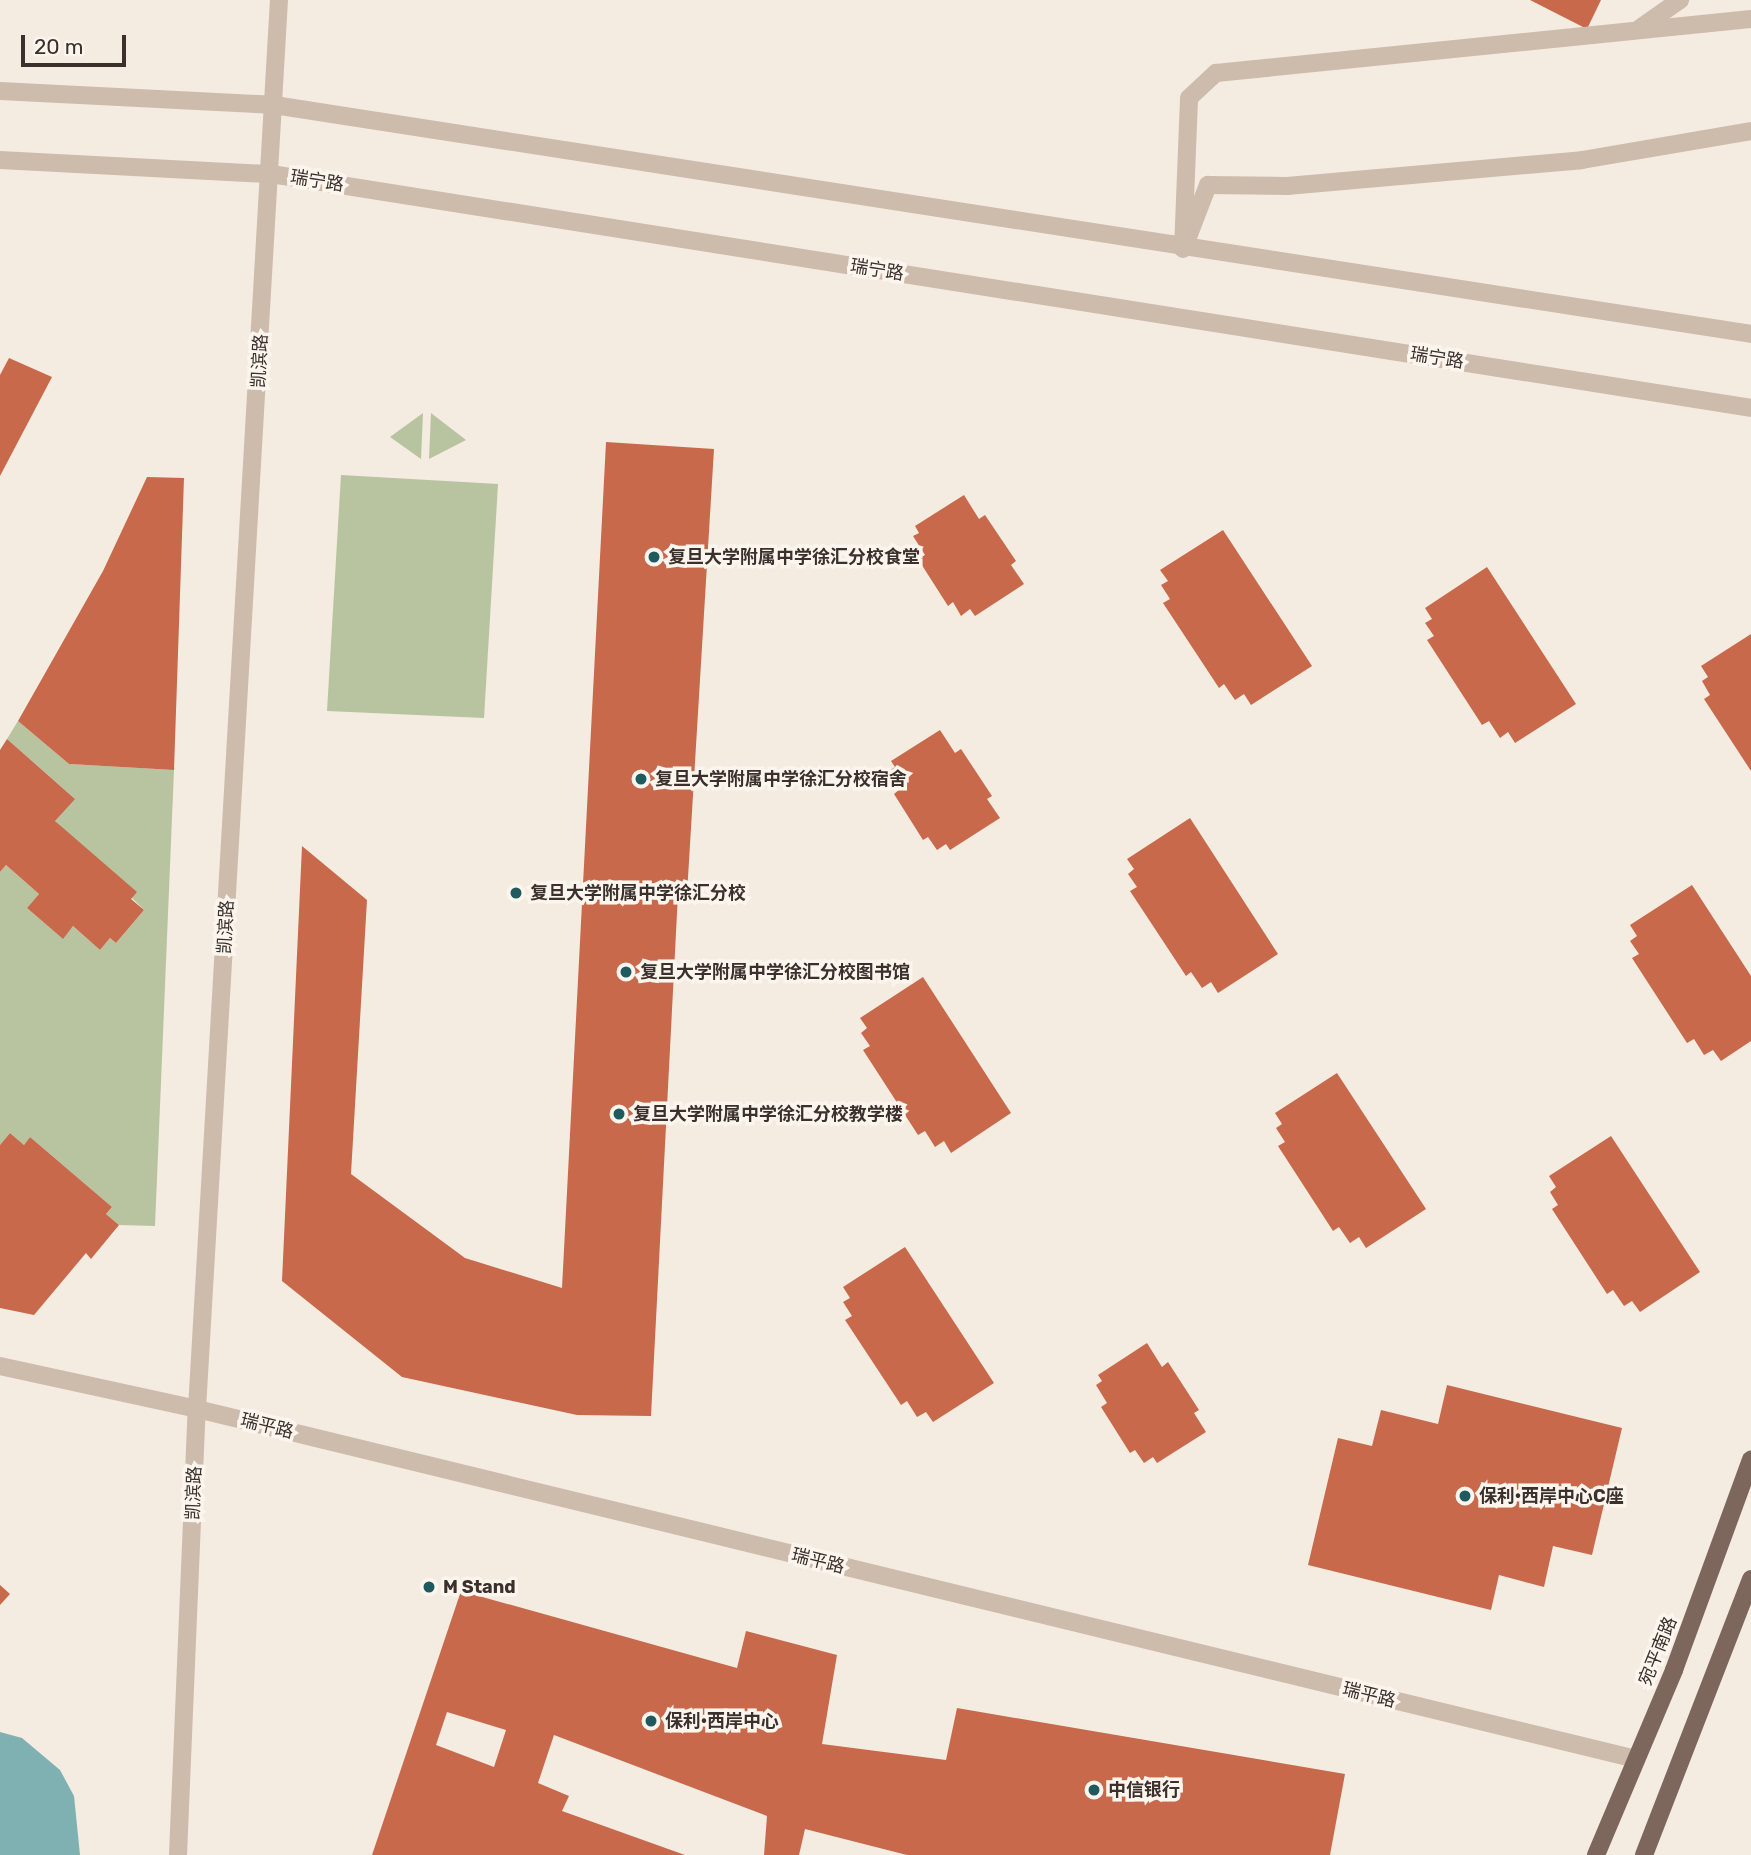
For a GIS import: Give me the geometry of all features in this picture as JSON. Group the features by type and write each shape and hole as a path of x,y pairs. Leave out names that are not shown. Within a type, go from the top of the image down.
{"main road":[{"name":"宛平南路","path":"1596,1855 1636,1759 1751,1460"},
{"path":"1644,1855 1751,1579"}],"street":[{"name":"凯滨路","path":"178,1855 197,1409 271,174 279,0"},
{"path":"1636,31 1680,0"},
{"path":"1183,249 1189,98 1216,73 1751,19"},
{"path":"0,91 274,105 1183,249 1751,334"},
{"path":"1183,249 1208,185 1287,186 1582,160 1751,131"},
{"name":"瑞宁路","path":"0,160 271,174 1751,408"},
{"name":"瑞平路","path":"0,1366 197,1409 1636,1759"}],"green space":[{"path":"423,413 421,459 390,437"},
{"path":"431,413 466,440 429,459"},
{"path":"341,475 498,484 484,718 327,711"},
{"path":"18,721 69,764 174,770 155,1226 119,1225 106,1214 112,1207 30,1137 24,1145 10,1133 0,1145 0,872 6,865 39,894 27,908 62,938 73,926 100,950 110,938 116,943 144,910 55,821 74,798 7,739"}],"water":[{"path":"0,1732 22,1738 60,1770 74,1796 80,1855 0,1855"}],"building":[{"path":"1530,0 1601,0 1587,29"},
{"path":"9,358 52,377 0,476 0,375"},
{"path":"606,442 714,449 687,894 678,894 651,1416 577,1415 402,1377 282,1281 302,846 367,900 351,1174 465,1258 562,1288"},
{"path":"147,477 184,478 174,770 69,764 18,721 103,571"},
{"path":"964,495 979,519 985,515 1016,561 1011,565 1024,584 975,616 970,609 961,616 953,602 948,606 918,559 925,555 913,536 919,533 915,526"},
{"path":"1223,530 1312,666 1251,705 1244,694 1235,700 1224,684 1219,688 1163,603 1170,599 1161,585 1168,581 1160,570"},
{"path":"1487,567 1576,704 1515,743 1508,732 1500,738 1489,721 1482,725 1427,640 1434,636 1425,623 1432,619 1425,608"},
{"path":"1751,634 1751,771 1704,699 1710,695 1702,681 1708,677 1701,666"},
{"path":"940,730 955,753 961,749 992,796 987,799 1000,818 950,850 946,844 937,850 928,837 923,840 894,794 900,789 889,771 895,767 891,761"},
{"path":"7,739 75,799 55,821 137,892 131,899 144,910 116,943 110,938 100,950 73,926 63,939 27,908 39,894 6,865 0,872 0,750"},
{"path":"1190,818 1278,954 1218,993 1211,982 1202,988 1191,972 1186,976 1130,891 1137,887 1128,874 1134,869 1127,859"},
{"path":"1692,885 1751,976 1751,1041 1721,1061 1713,1050 1704,1055 1694,1039 1687,1043 1632,958 1639,954 1630,941 1637,936 1630,925"},
{"path":"923,977 1011,1113 951,1153 944,1141 935,1147 925,1131 918,1135 863,1050 870,1046 861,1033 867,1028 860,1018"},
{"path":"1337,1073 1426,1209 1366,1248 1359,1237 1350,1243 1339,1227 1333,1231 1278,1146 1285,1142 1276,1128 1282,1124 1275,1113"},
{"path":"10,1133 24,1145 30,1137 112,1207 106,1214 119,1225 91,1259 86,1253 34,1315 0,1308 0,1145"},
{"path":"1611,1136 1700,1272 1640,1312 1632,1301 1624,1306 1613,1290 1607,1294 1552,1209 1558,1205 1550,1192 1556,1187 1549,1176"},
{"path":"905,1247 994,1383 933,1422 926,1412 917,1417 907,1401 901,1405 845,1320 852,1316 843,1302 850,1298 843,1287"},
{"path":"1147,1343 1162,1367 1168,1362 1199,1410 1194,1413 1206,1432 1157,1463 1153,1457 1144,1463 1135,1450 1130,1453 1101,1407 1107,1403 1096,1385 1102,1381 1098,1375"},
{"name":"保利·西岸中心C座","path":"1447,1385 1622,1428 1592,1555 1553,1546 1544,1587 1499,1575 1491,1610 1308,1565 1338,1438 1372,1446 1381,1410 1438,1424"},
{"path":"0,1585 10,1594 0,1605"},
{"name":"保利·西岸中心","path":"461,1591 737,1668 746,1631 837,1655 822,1744 946,1760 957,1708 1345,1774 1330,1855 907,1855 805,1829 799,1855 764,1855 767,1816 554,1735 538,1783 569,1796 562,1811 685,1855 372,1855","holes":["447,1712 506,1730 494,1767 436,1745"]}],"place":[{"name":"复旦大学附属中学徐汇分校食堂","path":"654,557"},
{"name":"复旦大学附属中学徐汇分校宿舍","path":"641,779"},
{"name":"复旦大学附属中学徐汇分校","path":"516,893"},
{"name":"复旦大学附属中学徐汇分校图书馆","path":"626,972"},
{"name":"复旦大学附属中学徐汇分校教学楼","path":"619,1114"},
{"name":"保利·西岸中心C座","path":"1465,1496"},
{"name":"M Stand","path":"429,1587"},
{"name":"保利·西岸中心","path":"651,1721"},
{"name":"中信银行","path":"1094,1790"}]}
